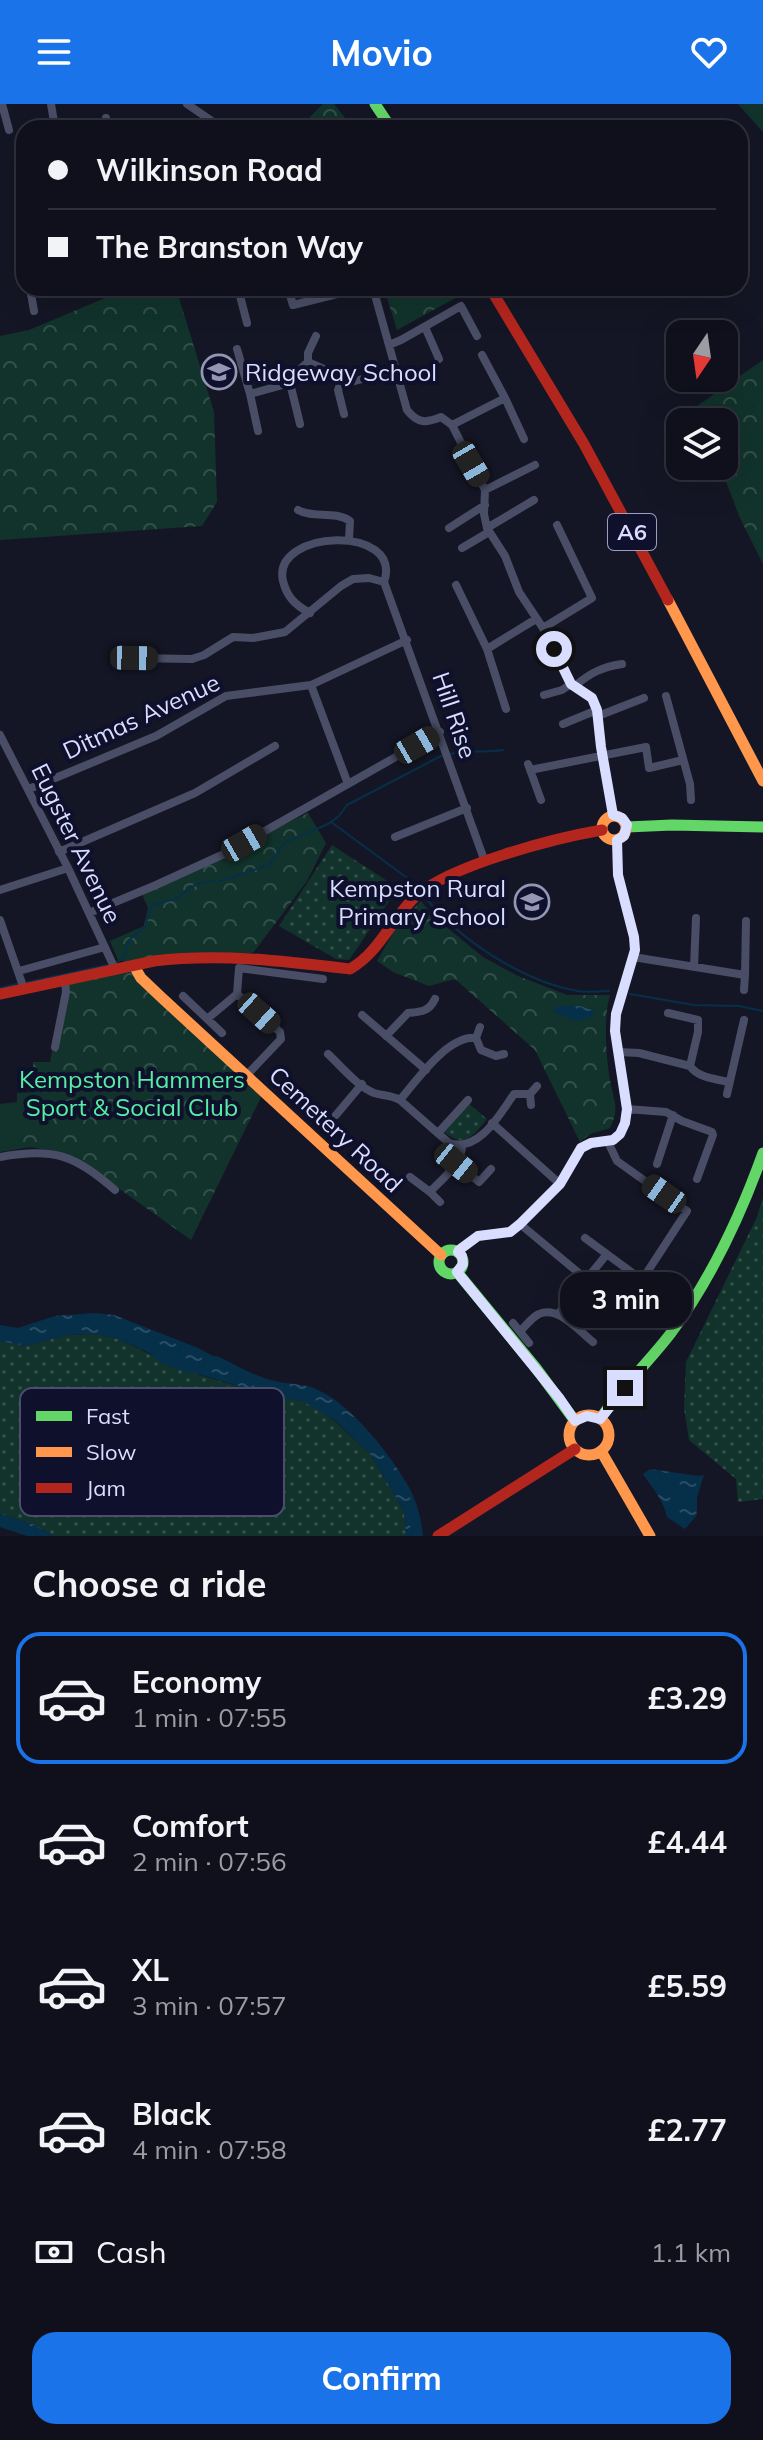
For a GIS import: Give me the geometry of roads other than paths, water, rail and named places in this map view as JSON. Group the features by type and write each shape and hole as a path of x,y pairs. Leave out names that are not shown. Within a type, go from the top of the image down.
{"main road":[{"name":"A6","path":"495,296 584,444 763,781"},
{"path":"613,815 622,818 627,827 624,836 617,840 608,839 602,830 605,819 613,815"},
{"path":"627,827 763,827"},
{"path":"0,994 23,985 178,958 239,956 350,969 362,964 371,955 407,905 444,877 545,842 602,830"},
{"name":"Cemetery Road","path":"120,966 141,978 441,1255 441,1269 452,1274 457,1272 575,1421"},
{"path":"600,1419 691,1304 730,1233 763,1153"},
{"path":"441,1255 451,1250 462,1256 463,1264 457,1272"},
{"path":"587,1416 600,1419 608,1428 608,1441 601,1451 591,1455 575,1449 570,1438 575,1421 587,1416"},
{"path":"438,1536 575,1449"},
{"path":"601,1451 650,1536"}],"street":[{"path":"2,104 9,130"},
{"path":"187,104 210,120"},
{"path":"31,296 34,311"},
{"path":"240,296 247,323"},
{"path":"290,296 293,305 329,296"},
{"path":"375,296 407,410 421,422 441,417 452,425 485,490 488,530 505,556 519,592 543,628 573,685 592,698 598,713 613,815"},
{"path":"389,345 461,306 477,336"},
{"path":"425,327 439,359"},
{"path":"250,394 290,383 308,362 308,353 316,336"},
{"path":"237,349 258,431"},
{"path":"482,355 524,439"},
{"path":"308,362 336,377 344,414"},
{"path":"340,385 396,370"},
{"path":"290,383 300,424"},
{"path":"452,425 505,398"},
{"path":"460,468 471,464"},
{"path":"485,490 535,465"},
{"path":"449,528 485,505"},
{"path":"462,548 533,505"},
{"path":"298,510 306,514 344,517 350,521 349,540 312,542 285,563 282,576 290,599 310,613"},
{"path":"557,525 598,608"},
{"name":"Hill Rise","path":"349,540 371,546 385,561 387,574 384,582 485,862"},
{"path":"134,658 192,659 233,637 253,638 285,632 353,579 369,578 384,582"},
{"path":"456,585 487,649 506,709"},
{"path":"543,628 592,598"},
{"path":"487,649 536,619"},
{"name":"Ditmas Avenue","path":"29,789 156,736 226,696 311,685 407,640"},
{"path":"544,695 573,685 605,666 622,664"},
{"path":"311,685 348,784"},
{"path":"666,696 690,784 691,800"},
{"path":"563,724 644,698"},
{"path":"89,913 224,854 440,732"},
{"name":"Eugster Avenue","path":"0,735 105,947 120,966"},
{"path":"59,852 195,793 275,746"},
{"path":"541,800 529,767 646,747 649,768 683,760"},
{"path":"395,837 467,808"},
{"path":"458,1252 478,1236 510,1232 560,1184 581,1148 591,1143 608,1142 620,1134 625,1123 627,1109 616,1014 633,957 634,937 618,875 617,840"},
{"path":"0,890 68,868"},
{"path":"694,967 696,918"},
{"path":"0,920 23,985"},
{"path":"744,990 746,921"},
{"path":"19,971 105,947"},
{"path":"633,957 745,975"},
{"path":"207,1019 237,994 239,968 323,979"},
{"path":"55,1047 66,992 65,980"},
{"path":"237,994 280,1032 281,1039 246,1076"},
{"path":"183,996 222,1033"},
{"path":"386,1036 408,1013 423,1012 435,999"},
{"path":"668,1013 698,1020 690,1066"},
{"path":"362,1015 426,1070"},
{"path":"727,1094 744,1020"},
{"path":"480,1027 476,1038 481,1050 496,1056 504,1054"},
{"path":"400,1100 441,1053 468,1037 476,1038"},
{"path":"618,1052 639,1053 690,1066 701,1076 729,1082"},
{"path":"328,1054 374,1093 400,1100 449,1143 462,1146 473,1142 514,1094 530,1094"},
{"path":"336,1115 362,1084"},
{"path":"531,1105 530,1094 537,1086"},
{"path":"438,1133 468,1100"},
{"path":"627,1109 666,1112 712,1132 697,1179"},
{"path":"657,1164 673,1115"},
{"path":"492,1123 560,1184"},
{"path":"585,1238 642,1280 687,1211 617,1161 608,1142"},
{"path":"430,1192 456,1163 462,1146"},
{"path":"0,1157 37,1152 63,1155 115,1190"},
{"path":"456,1163 479,1186 491,1169"},
{"path":"410,1177 440,1202"},
{"path":"520,1224 586,1279"},
{"path":"558,1314 607,1254"},
{"path":"520,1331 537,1315 548,1312 558,1314 593,1342"},
{"path":"513,1323 529,1343"}],"water":[{"path":"558,1006 580,1006 595,1011 591,1018 576,1021 553,1012"},
{"path":"114,1315 263,1378 310,1387 332,1398 369,1432 399,1472 416,1503 423,1536 406,1536 404,1511 371,1455 336,1421 302,1401 284,1398 284,1388 244,1388 188,1373 161,1363 149,1353 119,1339 96,1334 66,1335 26,1346 0,1341 0,1325 18,1328 55,1316"},
{"path":"650,1469 704,1475 697,1497 697,1515 685,1529 667,1517 660,1499 643,1474"},
{"path":"0,1514 33,1524 54,1536 27,1536 0,1527"}],"waterway":[{"path":"450,754 503,750"},
{"path":"220,881 269,865 284,843 328,824 347,805 441,756"},
{"path":"331,822 419,888"},
{"path":"117,962 123,958 130,939 145,926 152,905 175,898 198,884 215,881"},
{"path":"425,897 474,943 514,968 556,986 577,991 609,991"},
{"path":"24,983 107,965"},
{"path":"0,988 17,984"},
{"path":"630,994 694,1005 739,1006 763,1011"}],"place":[{"name":"Ridgeway School","path":"219,372"},
{"name":"Kempston Rural Primary School","path":"532,902"}],"park label":[{"name":"Kempston Hammers Sport & Social Club","path":"132,1093"}]}
